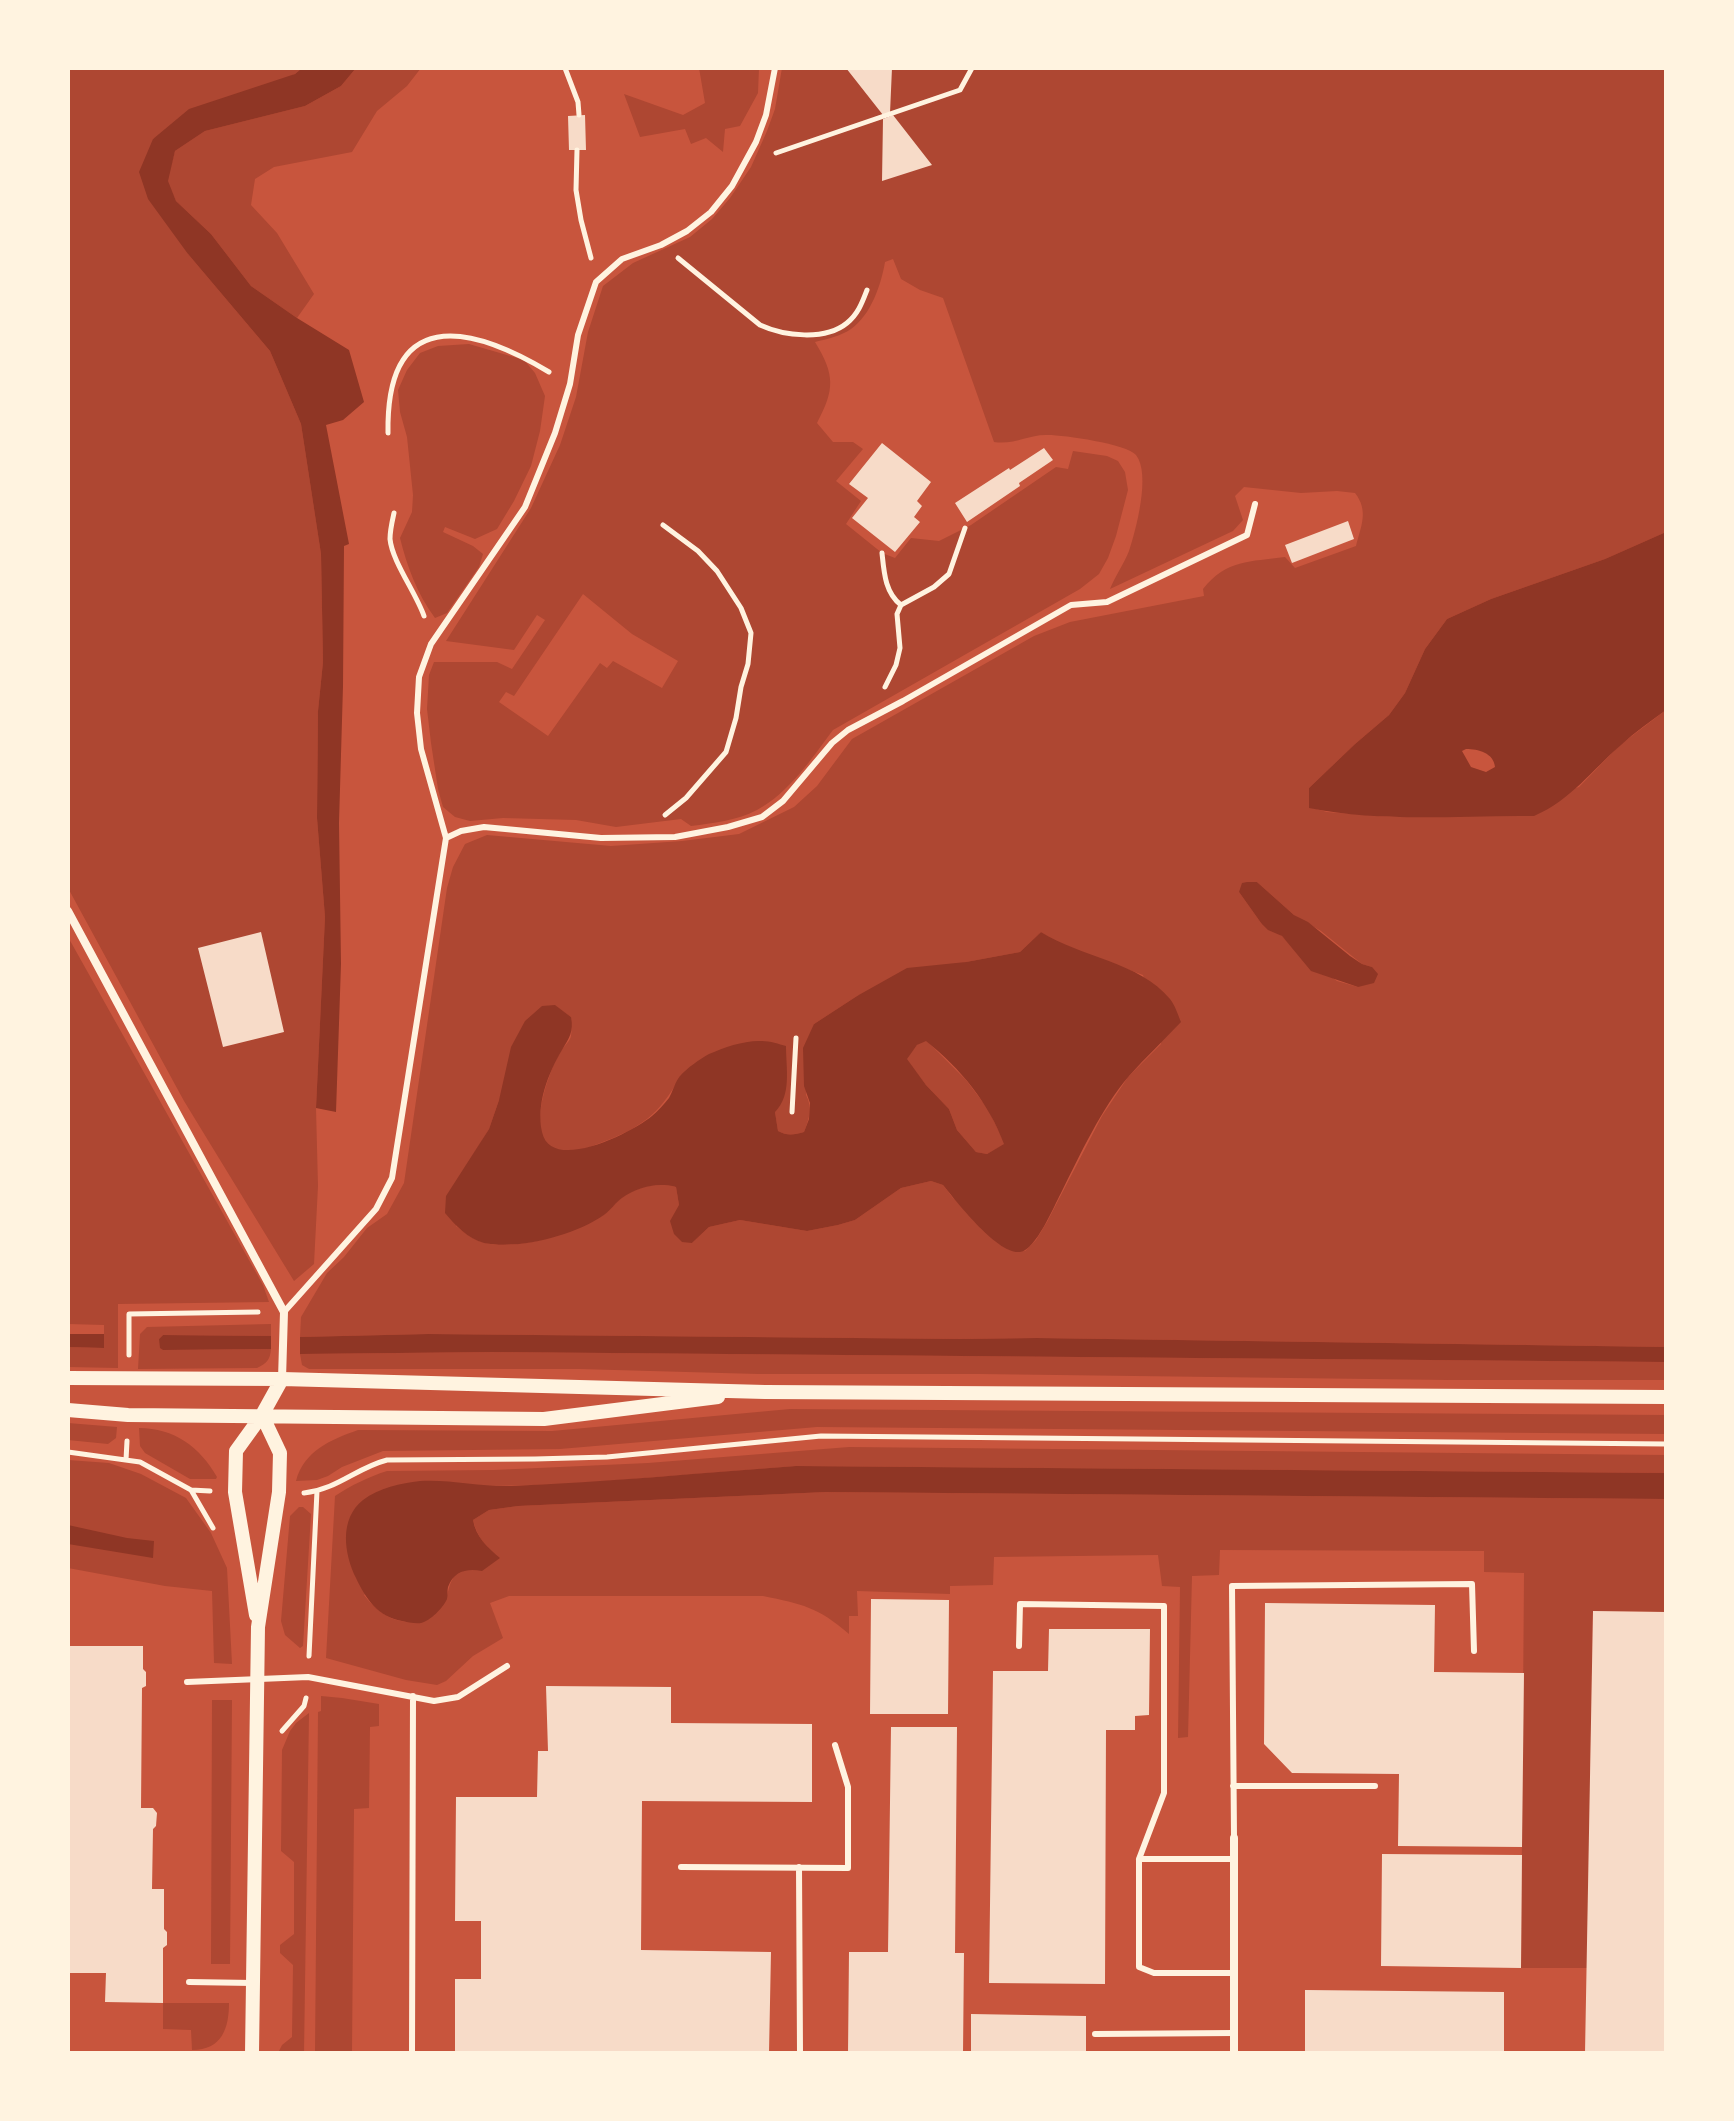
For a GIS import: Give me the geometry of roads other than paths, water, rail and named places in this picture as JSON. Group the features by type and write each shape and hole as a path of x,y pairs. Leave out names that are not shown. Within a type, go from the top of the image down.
{"street":[{"path":"68,911 284,1312 282,1379 262,1415 236,1451 235,1492 258,1627"},
{"path":"68,1378 282,1379 765,1392 1666,1397"},
{"path":"68,1410 128,1415 544,1419 765,1392"},
{"path":"252,2053 258,1627 279,1492 280,1453 262,1415"},
{"path":"1234,1838 1234,2053"}],"lane":[{"path":"284,1312 376,1209 392,1178 446,838 421,749 417,713 419,677 431,644 525,507 555,433 570,384 578,335 596,282 622,259 661,245 687,231 711,212 732,186 745,163 766,115 775,68"},
{"path":"446,838 461,831 484,827 601,838 675,837 762,817 783,801 832,743 848,730 1071,605 1107,602 1247,535 1255,504"},
{"path":"1234,1838 1232,1586 1472,1584 1474,1651"},
{"path":"1019,1646 1020,1604 1164,1606 1164,1793 1139,1859 1139,1967 1154,1973 1234,1973"},
{"path":"187,1682 308,1677 434,1701 458,1697 507,1666"},
{"path":"412,2053 413,1696"},
{"path":"681,1867 848,1868 848,1787 835,1745"},
{"path":"1233,1786 1375,1786"},
{"path":"1139,1859 1233,1859"},
{"path":"799,1867 800,2053"},
{"path":"189,1982 253,1983"},
{"path":"1095,2034 1234,2033"}]}
